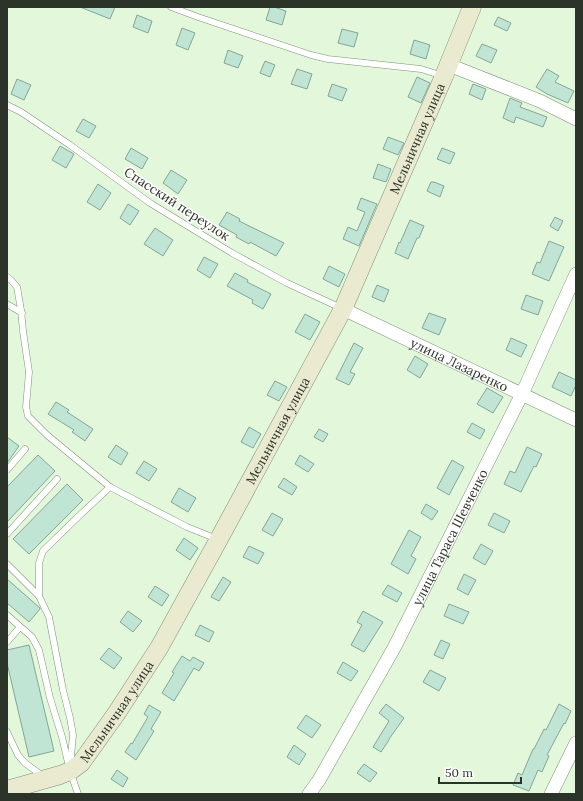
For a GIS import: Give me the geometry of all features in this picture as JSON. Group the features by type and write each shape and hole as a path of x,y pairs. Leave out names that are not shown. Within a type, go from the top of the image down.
{"main road":[{"name":"Мельничная улица","path":"7,790 60,775 70,771 81,763 116,714 159,648 343,309 472,7"}],"street":[{"path":"446,70 540,101 576,119"},
{"name":"улица Тараса Шевченко","path":"309,794 319,780 394,648 522,394 576,274"},
{"name":"улица Лазаренко","path":"343,309 576,420"},
{"path":"551,794 576,743"}],"lane":[{"path":"171,7 328,59 421,69 446,70"},
{"name":"Спасский переулок","path":"7,105 21,112 70,145 150,203 232,253 280,279 343,309"},
{"path":"7,277 17,287 22,313 23,331 30,372 26,407 28,416 47,435 110,487 187,526 218,539"},
{"path":"7,304 22,313"},
{"path":"7,470 25,449"},
{"path":"7,534 57,479"},
{"path":"39,596 39,564 43,551 110,487"},
{"path":"7,564 39,596 49,617 73,735 70,771"},
{"path":"7,615 32,637 39,650 50,698 62,737 70,771 78,794"},
{"path":"7,642 20,627"},
{"path":"7,732 18,755 25,763 47,779"}],"building":[{"path":"80,7 115,7 110,19"},
{"path":"270,7 286,11 282,25 266,20"},
{"path":"137,15 152,21 148,33 133,27"},
{"path":"498,17 511,23 507,31 494,25"},
{"path":"182,28 195,33 188,50 176,45"},
{"path":"342,29 358,33 354,47 338,43"},
{"path":"414,40 430,45 426,59 410,54"},
{"path":"482,44 497,50 491,63 476,56"},
{"path":"228,50 243,56 238,68 224,63"},
{"path":"265,61 275,65 270,77 260,73"},
{"path":"297,69 312,74 307,89 291,84"},
{"path":"547,69 559,76 555,82 574,91 568,103 547,94 536,87"},
{"path":"417,77 430,83 421,103 408,97"},
{"path":"17,79 31,85 24,100 11,94"},
{"path":"332,84 347,89 342,101 328,96"},
{"path":"473,84 486,89 482,100 469,94"},
{"path":"510,98 522,103 520,107 547,117 543,127 516,117 514,123 503,118"},
{"path":"83,119 96,126 89,138 76,131"},
{"path":"388,137 404,143 398,155 383,149"},
{"path":"60,146 74,154 66,168 52,160"},
{"path":"131,148 148,158 142,169 125,159"},
{"path":"442,148 455,153 450,164 437,159"},
{"path":"378,164 391,169 386,182 373,178"},
{"path":"171,170 187,180 178,194 163,183"},
{"path":"431,182 444,186 440,197 427,191"},
{"path":"98,184 111,193 100,210 87,202"},
{"path":"361,198 377,204 359,246 343,239 348,227 357,231 365,212 357,209"},
{"path":"128,204 139,211 130,225 120,218"},
{"path":"227,212 240,219 239,221 284,243 276,256 250,242 249,244 236,237 237,235 219,225"},
{"path":"555,217 563,221 558,231 550,226"},
{"path":"410,220 424,226 408,259 395,253"},
{"path":"155,228 173,240 163,256 144,244"},
{"path":"549,241 564,247 549,281 532,274 537,262 540,263"},
{"path":"204,257 218,264 210,278 197,270"},
{"path":"329,266 345,274 339,287 323,279"},
{"path":"235,273 248,280 247,282 271,294 263,309 252,303 253,300 227,286"},
{"path":"377,285 389,290 384,302 372,297"},
{"path":"526,295 543,301 538,315 521,309"},
{"path":"429,313 446,319 439,335 422,328"},
{"path":"305,314 320,322 310,340 295,332"},
{"path":"511,338 527,345 521,357 506,350"},
{"path":"354,343 363,348 350,372 355,374 349,385 336,379"},
{"path":"415,356 428,364 420,378 407,370"},
{"path":"559,372 576,380 576,385 571,396 552,387"},
{"path":"275,381 287,387 279,401 267,395"},
{"path":"487,388 503,397 493,413 477,404"},
{"path":"56,402 69,410 67,412 93,429 85,441 72,432 74,430 48,414"},
{"path":"472,423 485,430 480,439 467,432"},
{"path":"249,427 261,434 253,448 241,442"},
{"path":"319,429 328,434 323,442 314,437"},
{"path":"7,437 19,446 7,463"},
{"path":"116,445 128,453 121,465 108,457"},
{"path":"527,447 542,454 521,492 504,484 510,471 515,473"},
{"path":"38,455 55,471 7,522 7,487"},
{"path":"300,455 314,464 308,472 295,464"},
{"path":"452,460 464,467 449,495 437,488"},
{"path":"144,461 157,469 149,481 136,473"},
{"path":"284,478 297,487 292,495 278,487"},
{"path":"67,484 83,500 29,554 13,539"},
{"path":"179,488 196,498 188,512 171,502"},
{"path":"426,504 438,511 432,520 421,513"},
{"path":"272,513 283,519 273,536 262,530"},
{"path":"494,513 510,521 504,533 488,525"},
{"path":"409,530 421,537 411,556 416,559 408,574 391,564"},
{"path":"184,538 198,548 190,560 176,550"},
{"path":"481,544 493,551 485,565 473,558"},
{"path":"249,546 264,553 258,564 243,557"},
{"path":"464,574 476,580 468,595 457,589"},
{"path":"223,577 231,582 219,601 211,597"},
{"path":"7,579 40,608 29,622 7,603"},
{"path":"388,585 402,593 397,602 382,594"},
{"path":"155,586 169,595 162,606 148,597"},
{"path":"449,604 469,612 463,624 444,616"},
{"path":"128,611 142,621 133,632 120,622"},
{"path":"363,611 383,622 364,652 351,645 362,625 357,622"},
{"path":"200,625 214,632 209,642 195,635"},
{"path":"441,640 450,644 443,659 434,655"},
{"path":"29,645 54,751 29,757 7,663 7,650"},
{"path":"109,648 122,658 114,669 100,659"},
{"path":"182,656 190,661 193,657 204,663 199,671 194,668 174,701 162,693"},
{"path":"343,662 358,671 351,681 337,673"},
{"path":"430,670 446,678 439,691 423,682"},
{"path":"386,704 404,718 381,752 373,747 389,721 379,713"},
{"path":"559,704 571,711 547,755 549,756 542,772 538,770 529,791 513,785 518,773 522,775 533,749 544,729 546,730"},
{"path":"149,705 161,712 151,729 154,731 136,760 125,752 131,743 132,744 148,717 144,714"},
{"path":"306,715 321,725 312,738 297,728"},
{"path":"294,745 306,754 299,765 287,757"},
{"path":"364,764 377,773 370,782 357,773"},
{"path":"117,770 128,778 123,787 111,779"}]}
